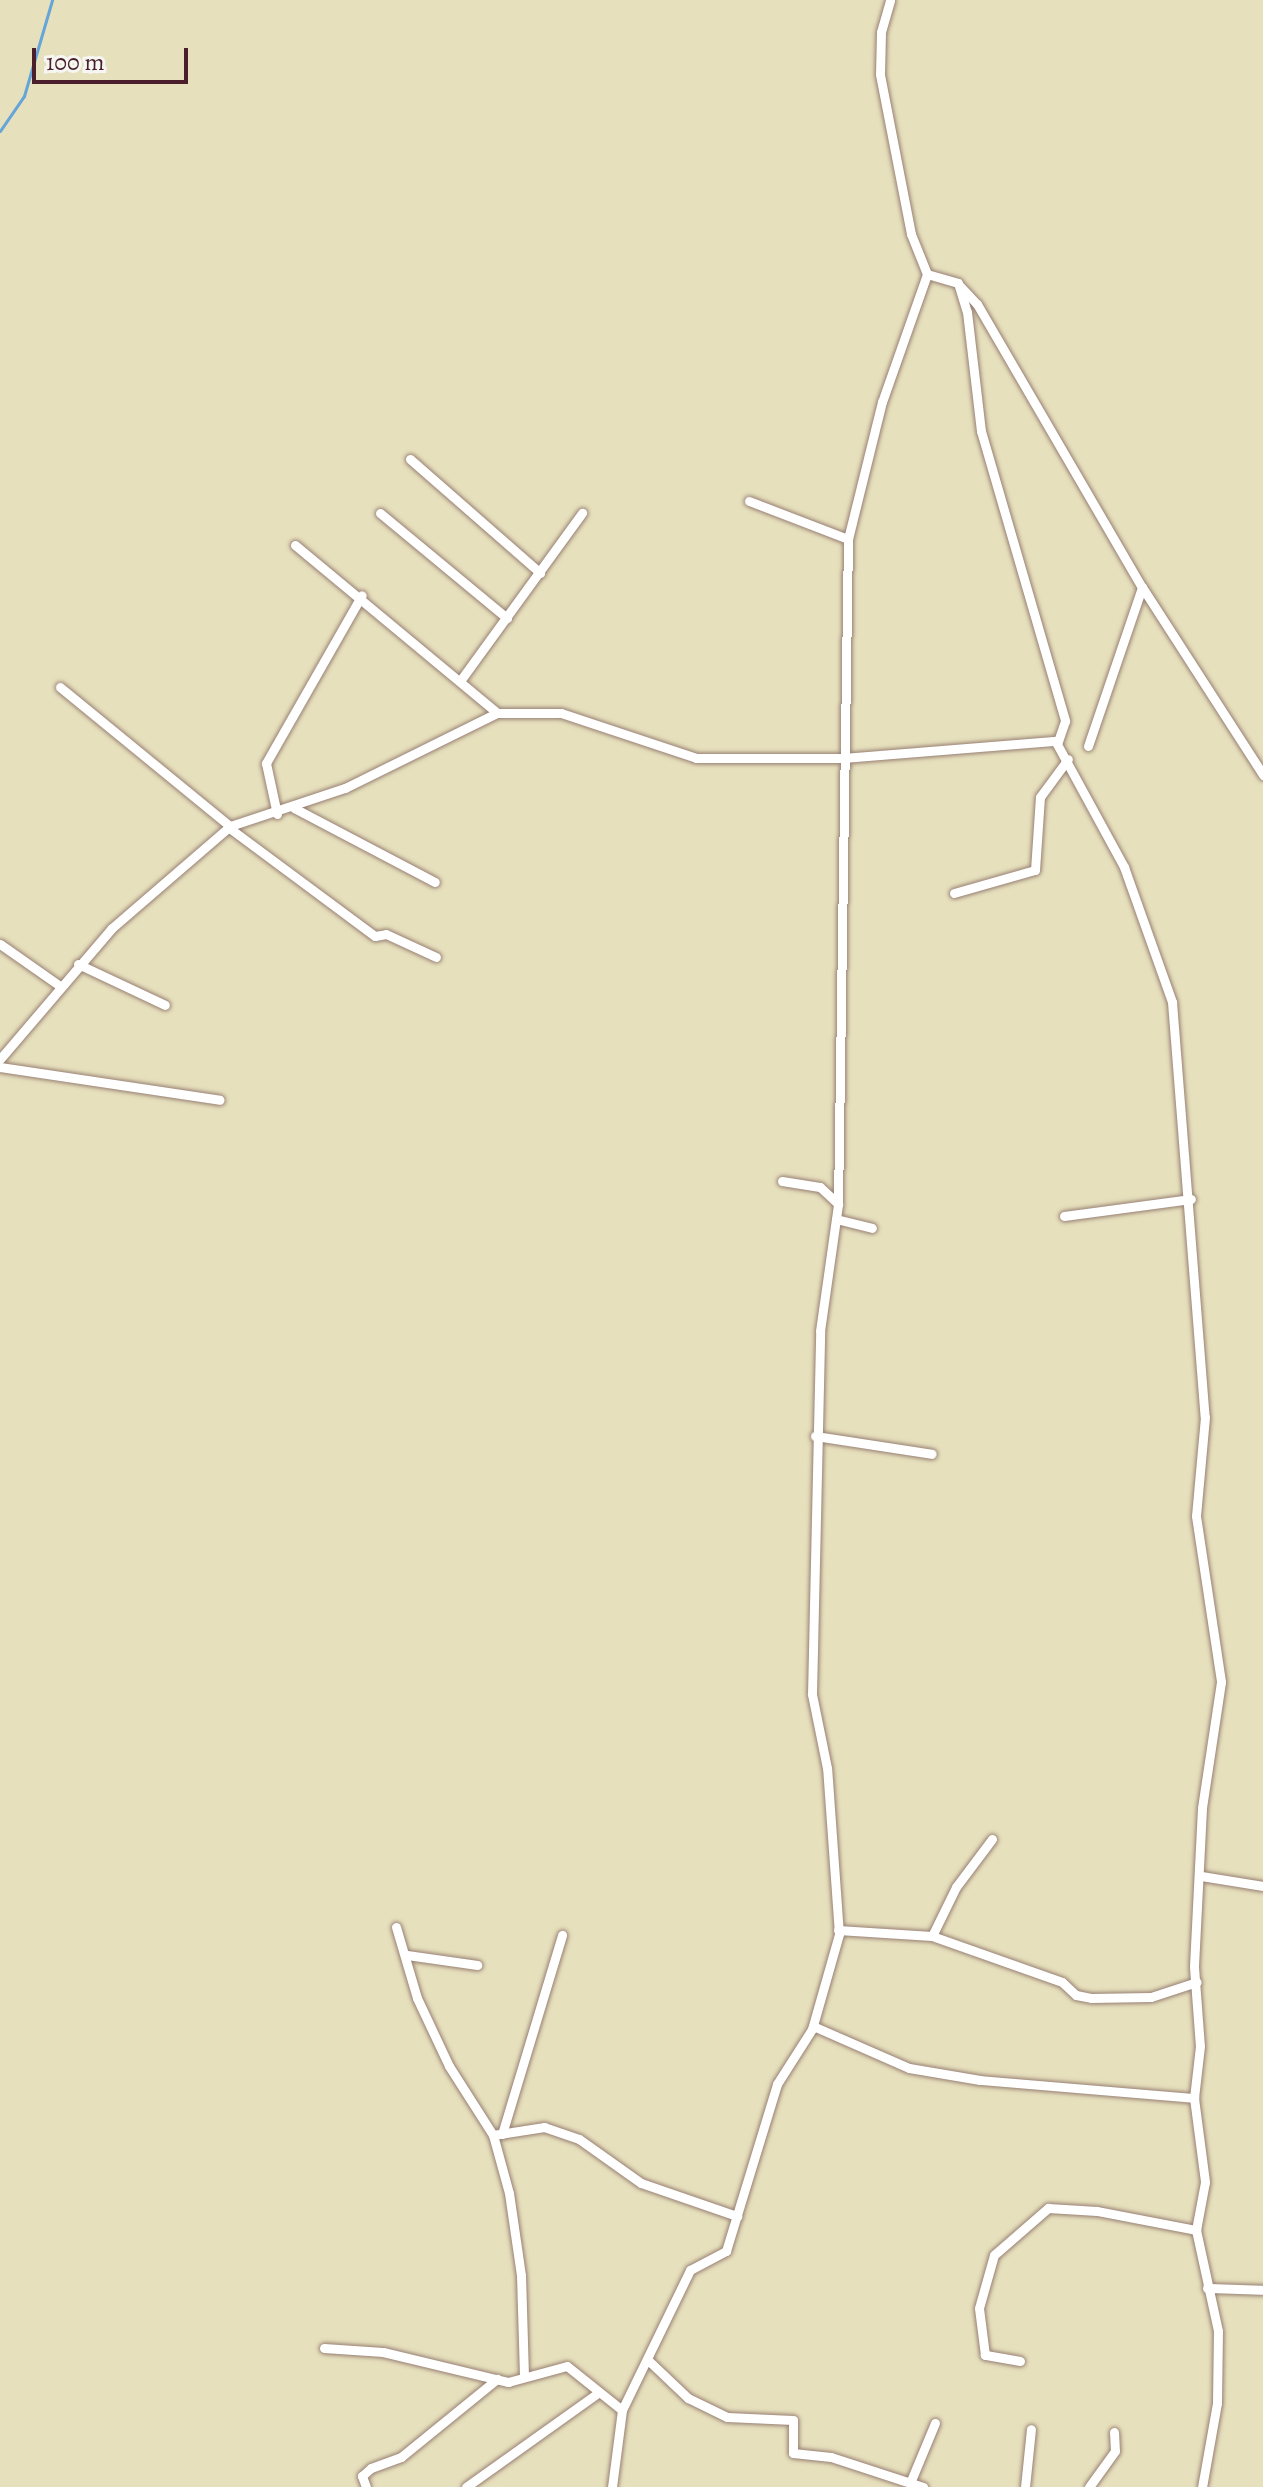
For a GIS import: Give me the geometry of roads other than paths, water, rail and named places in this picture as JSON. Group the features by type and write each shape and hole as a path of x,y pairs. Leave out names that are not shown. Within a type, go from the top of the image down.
{"street":[{"path":"612,2487 622,2410 649,2361 690,2270 726,2251 777,2084 813,2026 838,1930 827,1768 812,1694 815,1436 820,1331 838,1204 848,539 882,402 927,274 911,234 880,74 881,32 890,0"},
{"path":"927,274 958,283 977,304 1142,587 1263,775"},
{"path":"958,283 967,312 981,431 1065,721 1056,741"},
{"path":"410,459 540,573"},
{"path":"749,501 848,539"},
{"path":"380,513 507,618"},
{"path":"460,681 582,513"},
{"path":"295,545 362,595 497,713"},
{"path":"1088,746 1142,587"},
{"path":"277,814 266,763 362,595"},
{"path":"60,687 229,827 375,936 386,934 436,957"},
{"path":"0,1059 78,964 229,827 294,808 497,713 561,713 696,758 843,758 1056,741"},
{"path":"1056,741 1124,867 1172,1002 1191,1199 1205,1417 1196,1516 1221,1682 1202,1808 1197,1982 1200,2046 1194,2098 1205,2182 1196,2230 1218,2331 1217,2403 1202,2487"},
{"path":"954,893 1035,870 1040,797 1068,759"},
{"path":"294,808 435,882"},
{"path":"0,944 60,986"},
{"path":"78,964 165,1005"},
{"path":"0,1067 220,1100"},
{"path":"782,1181 820,1187 838,1204"},
{"path":"1064,1216 1191,1199"},
{"path":"836,1219 872,1228"},
{"path":"815,1436 932,1454"},
{"path":"932,1936 956,1887 992,1839"},
{"path":"1201,1876 1263,1886"},
{"path":"396,1927 407,1955 417,1998 449,2066 497,2134 521,2275 524,2377"},
{"path":"838,1930 932,1936 1062,1982 1076,1995 1091,1998 1151,1997 1197,1982"},
{"path":"497,2134 562,1935"},
{"path":"407,1955 477,1965"},
{"path":"813,2026 909,2068 980,2080 1194,2098"},
{"path":"497,2134 544,2127 567,2135 641,2183 737,2216"},
{"path":"1020,2361 985,2355 979,2308 994,2255 1048,2208 1097,2211 1196,2230"},
{"path":"1207,2288 1263,2290"},
{"path":"324,2348 383,2352 508,2382 567,2366 622,2410"},
{"path":"649,2361 688,2398 727,2417 793,2420 793,2453 831,2457 923,2487"},
{"path":"366,2487 362,2476 371,2468 401,2457 497,2379"},
{"path":"466,2487 599,2392"},
{"path":"910,2483 935,2423"},
{"path":"1025,2487 1031,2429"},
{"path":"1089,2487 1115,2451 1114,2432"}],"waterway":[{"path":"0,131 24,96 52,0"}]}
